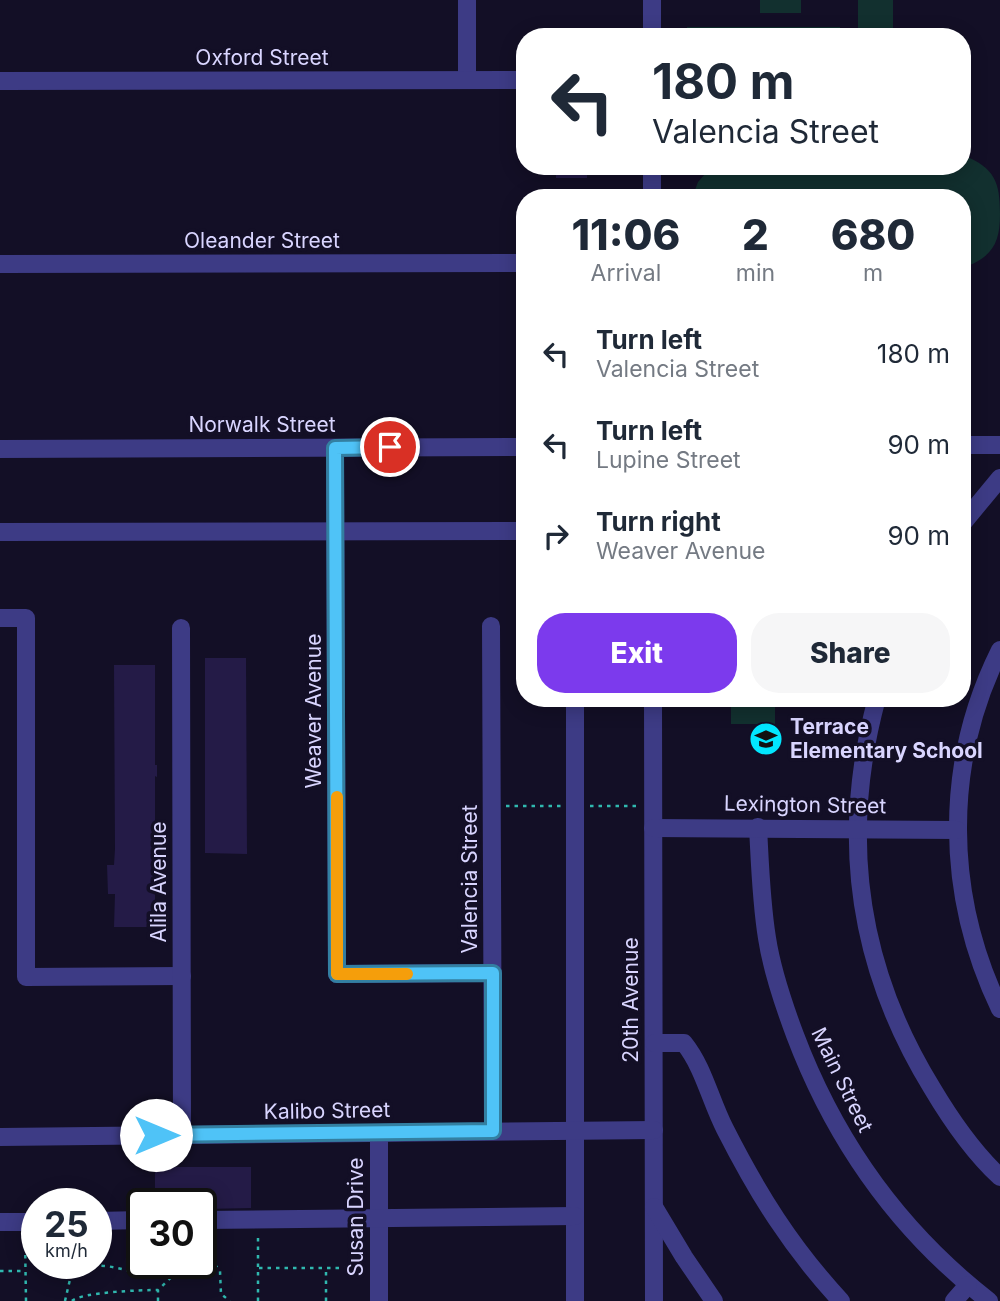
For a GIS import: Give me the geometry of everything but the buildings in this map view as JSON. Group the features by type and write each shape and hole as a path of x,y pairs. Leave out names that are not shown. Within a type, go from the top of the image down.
{"street":[{"path":"467,0 467,80"},
{"path":"652,0 652,28"},
{"name":"Oxford Street","path":"0,81 516,80"},
{"name":"Oleander Street","path":"0,264 516,263"},
{"path":"971,445 1000,445"},
{"name":"Norwalk Street","path":"0,449 516,447"},
{"name":"Weaver Avenue","path":"335,448 337,974 493,973"},
{"path":"971,513 1000,478"},
{"path":"0,532 516,531"},
{"path":"0,618 26,618 26,977 181,976"},
{"name":"Valencia Street","path":"491,626 493,1131"},
{"name":"Alila Avenue","path":"181,628 182,1135"},
{"path":"1000,650 978,702 966,742 959,785 957,830 960,878 967,920 1000,1009"},
{"path":"575,707 575,1301"},
{"name":"20th Avenue","path":"653,707 654,1301"},
{"path":"875,707 864,757 857,829 859,881 869,941 885,995 908,1049 963,1135 1000,1178"},
{"name":"Main Street","path":"758,827 767,940 778,986 801,1052 824,1103 852,1154 886,1200 923,1243 989,1301"},
{"name":"Lexington Street","path":"653,828 957,830"},
{"path":"654,1043 684,1043 695,1057 723,1127 768,1208 806,1263 841,1301"},
{"name":"Kalibo Street","path":"0,1137 654,1130"},
{"name":"Susan Drive","path":"379,1133 379,1301"},
{"path":"654,1207 714,1301"},
{"path":"217,1220 575,1216"},
{"path":"0,1222 21,1222"},
{"path":"954,1301 968,1285"}],"path":[{"path":"258,1301 258,1233 265,1233"},
{"path":"126,1268 117,1266 83,1267 71,1275 66,1299 72,1301 77,1296 125,1290 158,1290"},
{"path":"217,1268 221,1294 230,1301"},
{"path":"258,1268 366,1268"},
{"path":"326,1268 326,1301"},
{"path":"0,1271 21,1271"},
{"path":"26,1279 26,1301"},
{"path":"158,1301 158,1290 168,1279"}],"green space":[{"path":"760,0 801,0 801,13 760,13"},
{"path":"858,0 893,0 893,28 858,28"},
{"path":"687,27 840,27 840,28"},
{"path":"971,159 989,171 997,185 1000,214 998,234 987,254 971,265 971,189 695,189 704,175 971,175"},
{"path":"731,707 775,707 775,724 731,724"}],"slow traffic":[{"path":"337,797 337,974 407,974"}],"place":[{"name":"Terrace Elementary School","path":"766,739"}],"route":[{"path":"156,1135 493,1131 493,973 337,974 335,448 390,447"}]}
